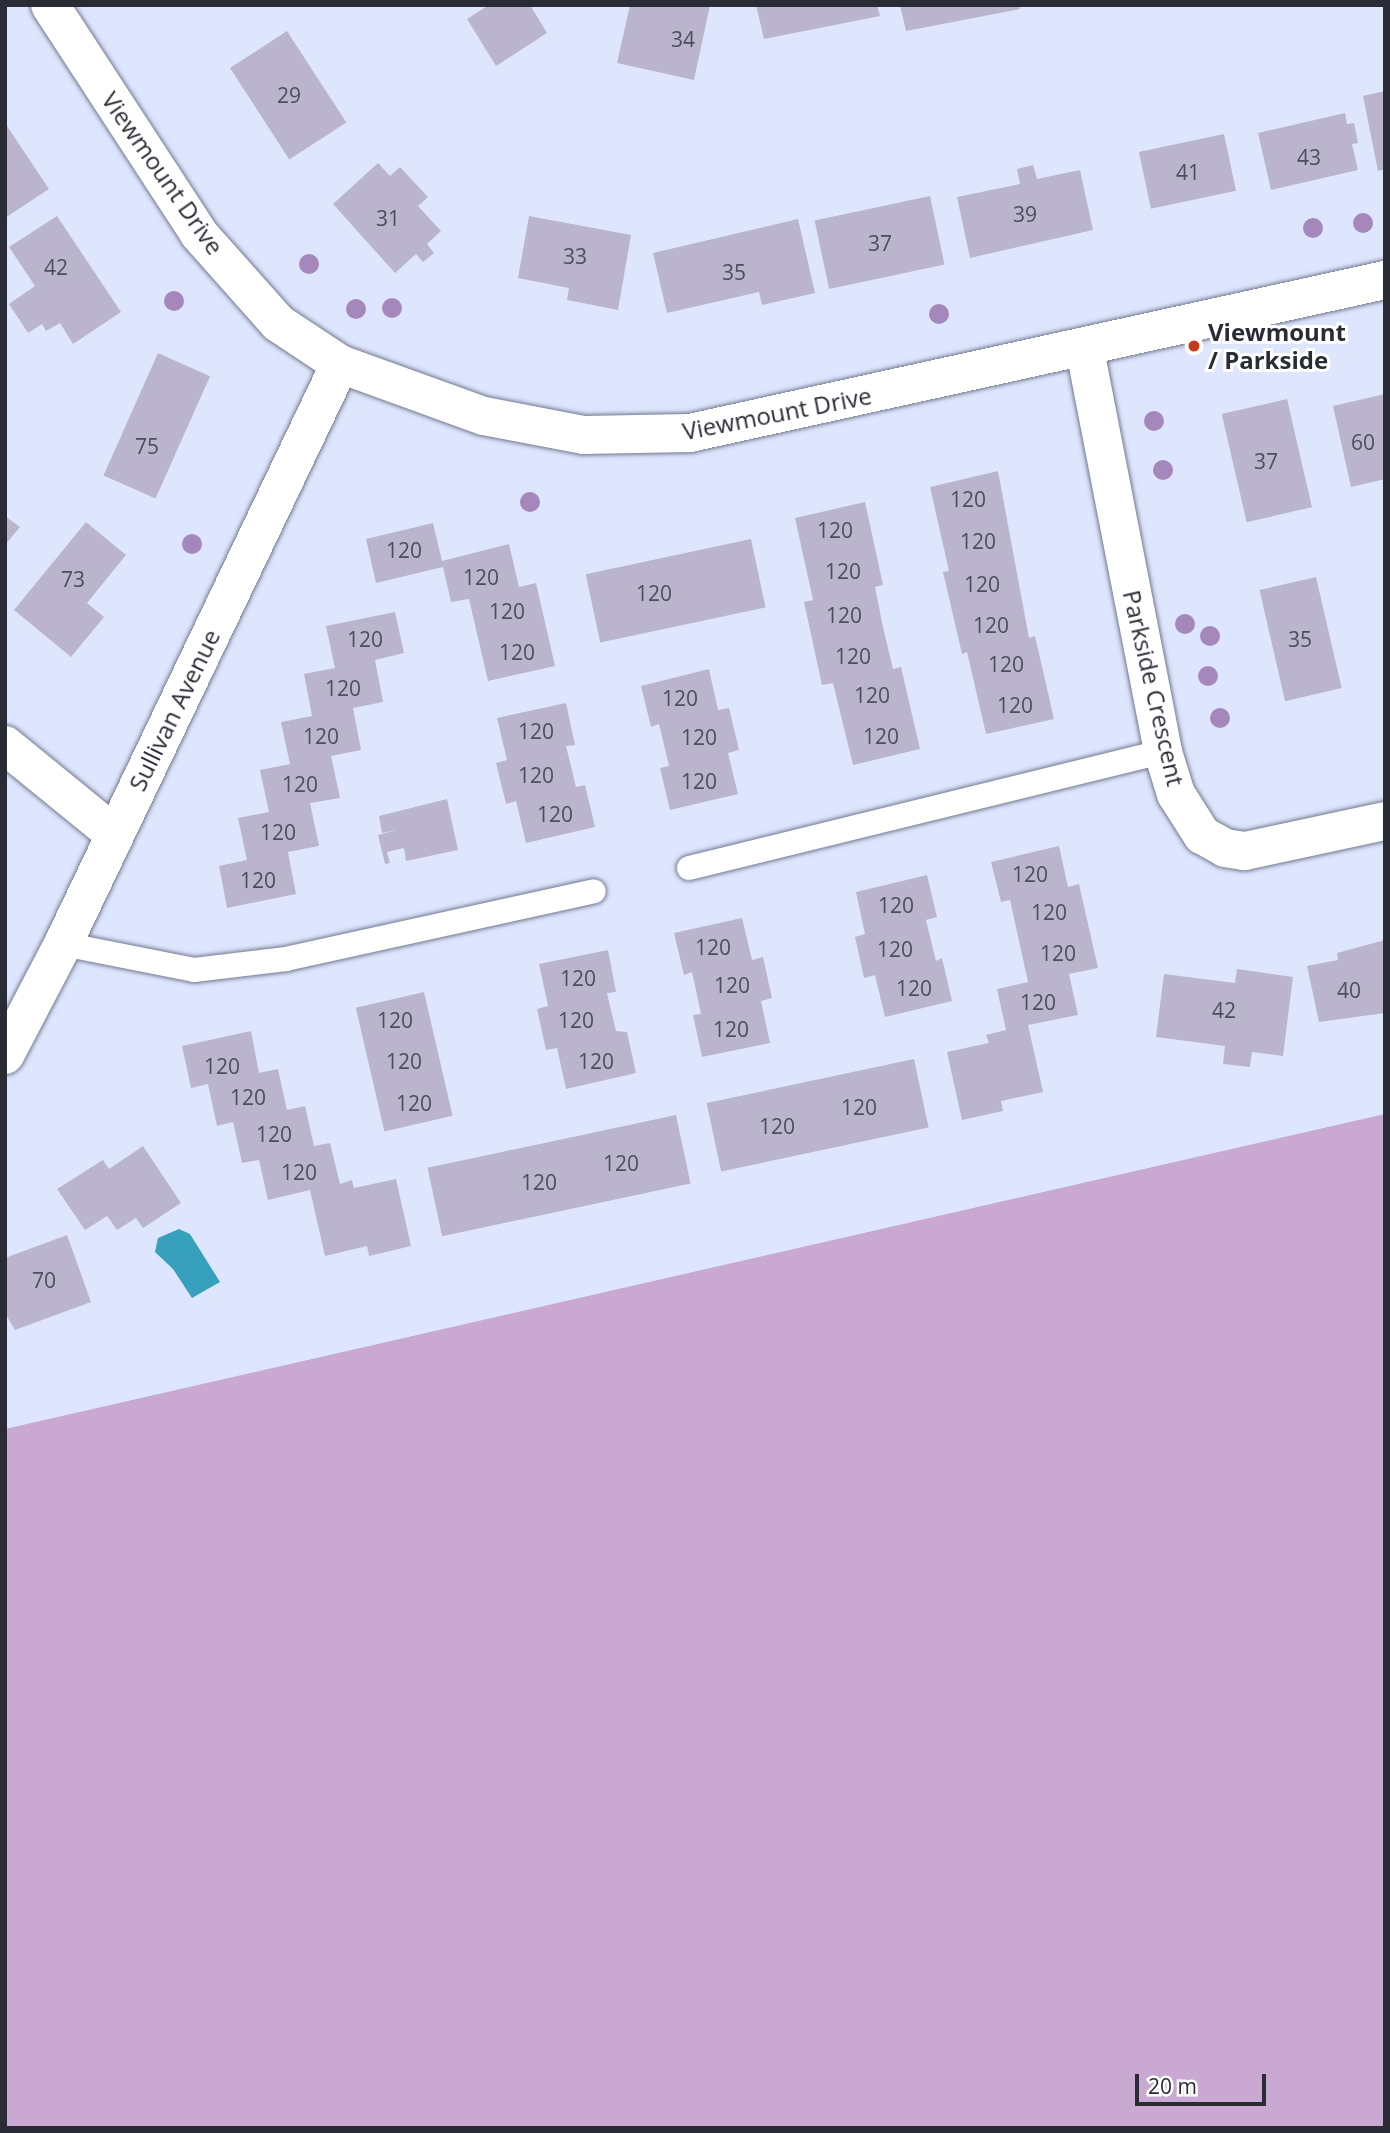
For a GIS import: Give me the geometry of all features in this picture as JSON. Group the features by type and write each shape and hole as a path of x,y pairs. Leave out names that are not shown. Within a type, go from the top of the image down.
{"street":[{"name":"Viewmount Drive","path":"50,5 199,234 278,323 340,364 484,416 584,435 690,433 1085,350 1385,280"},
{"name":"Parkside Crescent","path":"1085,350 1163,752 1176,794 1202,835 1225,848 1245,850 1385,821"},
{"name":"Sullivan Avenue","path":"5,1055 63,944 340,364"},
{"path":"5,745 114,834"}],"lane":[{"path":"689,868 1163,752"},
{"path":"63,944 194,970 286,959 594,891"}],"shaded area":[{"path":"1385,1114 1385,2128 5,2128 5,1429"}],"water":[{"path":"179,1229 190,1234 220,1282 192,1298 173,1269 155,1252 158,1238"}],"building":[{"path":"489,5 530,5 547,33 496,66 467,19"},
{"path":"630,5 710,5 694,80 617,63"},
{"path":"756,5 877,5 880,16 764,39"},
{"path":"900,5 1019,5 1020,9 906,31"},
{"path":"287,31 346,122 289,159 230,68"},
{"path":"1385,91 1385,169 1378,171 1363,96"},
{"path":"1345,113 1347,124 1354,123 1358,143 1352,144 1358,170 1271,190 1258,133"},
{"path":"5,123 49,189 5,218"},
{"path":"1224,134 1236,191 1151,209 1139,152"},
{"path":"378,163 390,176 400,167 428,197 418,206 441,231 427,244 434,253 423,262 416,254 395,273 333,204"},
{"path":"1033,165 1037,179 1080,170 1093,230 970,258 957,197 1020,184 1017,169"},
{"path":"930,196 945,264 829,289 815,221"},
{"path":"57,216 121,312 73,344 60,323 46,331 42,324 28,333 9,304 35,286 9,247"},
{"path":"529,216 631,235 618,310 567,300 569,288 518,278"},
{"path":"798,219 815,293 762,305 759,292 667,313 653,253"},
{"path":"158,353 210,376 156,499 103,475"},
{"path":"1385,394 1385,479 1351,487 1333,406"},
{"path":"1287,399 1312,507 1247,522 1222,414"},
{"path":"998,471 1029,638 1035,636 1054,719 986,734 967,652 962,654 943,572 949,571 930,487"},
{"path":"865,502 883,585 875,587 883,627 893,669 901,667 920,749 853,765 833,683 822,685 804,602 813,600 795,518"},
{"path":"5,516 20,527 5,545"},
{"path":"86,522 126,555 87,603 104,617 71,657 14,610"},
{"path":"433,523 442,561 509,544 519,587 536,583 555,666 488,681 469,599 451,602 443,567 376,583 366,539"},
{"path":"751,539 766,607 600,643 586,574"},
{"path":"1316,577 1342,688 1285,701 1259,590"},
{"path":"395,612 404,653 375,660 383,702 353,708 361,750 331,756 340,798 310,803 319,846 288,852 296,894 227,908 219,866 247,860 238,818 269,812 260,770 290,764 281,722 312,716 304,674 335,668 326,626"},
{"path":"709,669 718,710 729,708 739,750 728,753 738,794 670,810 660,768 669,766 659,724 651,727 641,686"},
{"path":"566,703 575,745 566,746 576,787 585,785 595,827 526,843 516,801 506,804 496,763 507,760 497,718"},
{"path":"447,799 458,850 406,861 404,848 387,852 390,863 385,864 378,835 400,829 382,833 379,816"},
{"path":"1059,846 1068,887 1079,884 1098,968 1069,974 1078,1015 1028,1025 1043,1092 1001,1101 1003,1111 962,1120 947,1052 989,1043 986,1035 1006,1030 997,989 1028,982 1010,900 1001,902 991,862"},
{"path":"927,875 937,917 926,920 936,961 942,958 952,1001 885,1017 875,975 864,978 855,937 865,934 856,892"},
{"path":"742,918 752,960 763,957 772,998 761,1001 770,1043 702,1057 693,1015 701,1014 692,972 684,975 674,933"},
{"path":"1385,940 1385,1013 1319,1022 1307,966 1338,960 1337,953"},
{"path":"608,950 616,992 607,993 616,1031 627,1032 636,1073 566,1089 557,1048 546,1050 537,1009 548,1006 539,964"},
{"path":"1237,969 1293,977 1283,1056 1252,1052 1250,1067 1223,1064 1225,1046 1156,1037 1164,974 1235,983"},
{"path":"424,992 453,1116 384,1131 356,1008"},
{"path":"251,1031 259,1073 278,1069 287,1110 305,1106 314,1146 330,1143 340,1184 352,1180 354,1188 396,1179 411,1246 369,1256 367,1246 325,1256 310,1190 268,1200 259,1160 242,1163 233,1122 217,1126 208,1084 191,1088 182,1046"},
{"path":"914,1059 929,1127 721,1172 707,1103"},
{"path":"676,1115 691,1183 442,1236 428,1168"},
{"path":"143,1146 181,1203 143,1228 136,1218 117,1230 107,1216 85,1230 57,1189 103,1160 109,1169"},
{"path":"67,1235 91,1302 15,1330 5,1313 5,1258"}],"place":[{"name":"Viewmount / Parkside","path":"1194,346"}]}
